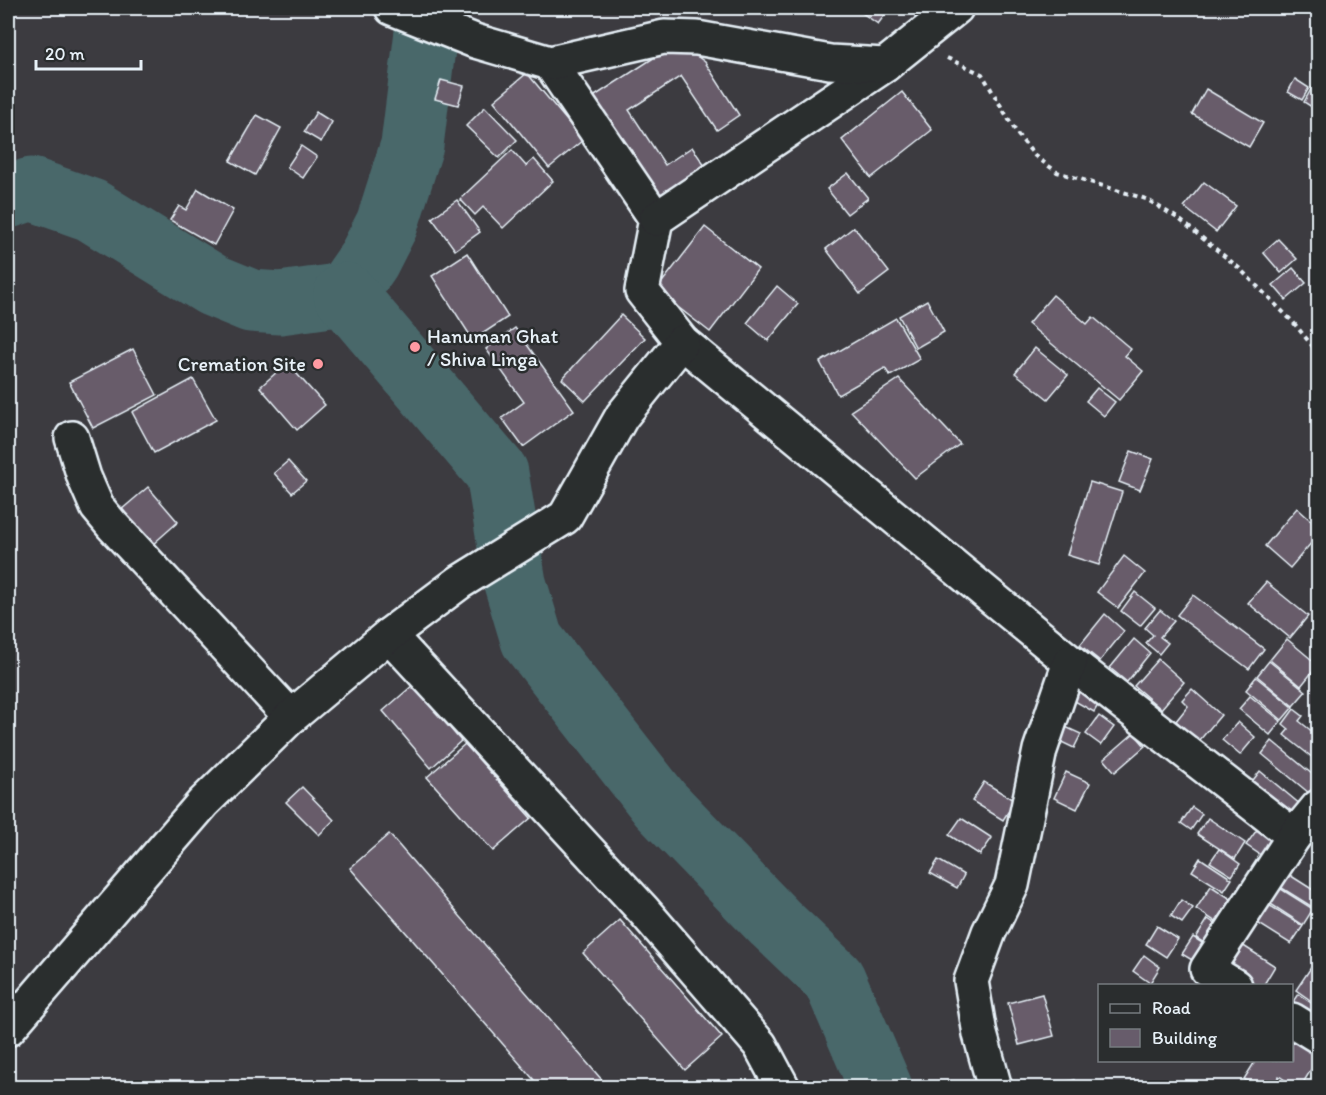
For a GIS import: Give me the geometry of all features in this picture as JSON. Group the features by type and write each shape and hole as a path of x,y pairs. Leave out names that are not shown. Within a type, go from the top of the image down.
{"street":[{"path":"392,8 475,41 550,63 664,37 697,38 830,62 885,65"},
{"path":"956,8 885,65 656,219 642,291 682,342 1070,662 1294,836"},
{"path":"550,63 656,219"},
{"path":"8,1029 202,803 291,717 389,634 460,582 565,517 622,416 682,342"},
{"path":"72,438 84,477 97,507 291,717"},
{"path":"389,634 644,911 760,1046 783,1088"},
{"path":"995,1088 980,1034 971,981 989,932 1012,885 1040,750 1070,662"},
{"path":"1232,984 1207,969 1294,836 1318,807"},
{"path":"1293,1021 1318,1036"}],"path":[{"path":"913,42 982,74 1018,135 1035,156 1057,172 1146,200 1179,219 1239,268 1293,322 1318,353"}],"building":[{"path":"855,8 890,8 878,24"},
{"path":"669,48 688,50 705,62 739,115 717,130 681,76 629,110 665,165 692,147 707,169 658,202 590,99"},
{"path":"527,73 583,140 549,168 494,101"},
{"path":"1318,77 1318,111 1304,102"},
{"path":"1295,79 1309,88 1302,100 1288,92"},
{"path":"441,80 464,86 458,105 435,99"},
{"path":"1206,89 1263,123 1249,147 1192,114"},
{"path":"902,92 932,130 871,178 842,140"},
{"path":"485,107 517,140 499,158 466,126"},
{"path":"316,112 332,122 321,142 304,132"},
{"path":"257,115 281,128 255,175 230,161"},
{"path":"301,146 317,157 303,178 287,167"},
{"path":"512,150 526,166 534,159 553,181 503,228 483,207 475,215 460,199"},
{"path":"848,173 868,198 847,214 827,189"},
{"path":"1204,182 1236,206 1216,232 1184,207"},
{"path":"198,189 233,210 214,245 170,220 179,206 186,210"},
{"path":"457,200 480,232 455,250 432,218"},
{"path":"705,227 758,269 710,332 656,290"},
{"path":"854,227 889,272 860,294 826,249"},
{"path":"1278,239 1297,259 1281,273 1263,252"},
{"path":"467,253 508,317 473,340 432,276"},
{"path":"1293,268 1306,283 1286,300 1273,285"},
{"path":"777,286 798,304 768,341 747,323"},
{"path":"1053,295 1087,324 1093,317 1131,349 1125,356 1143,371 1119,400 1028,324"},
{"path":"927,300 944,332 916,348 899,316"},
{"path":"621,315 645,338 585,401 562,379"},
{"path":"896,318 920,359 890,376 885,368 838,395 820,362"},
{"path":"515,328 574,410 523,447 502,418 524,402 486,349"},
{"path":"1035,348 1068,375 1048,399 1015,373"},
{"path":"133,349 157,395 93,428 69,382"},
{"path":"287,363 325,405 297,430 260,387"},
{"path":"193,379 216,420 154,453 132,412"},
{"path":"899,379 960,444 915,478 851,411"},
{"path":"1097,388 1115,402 1104,416 1086,401"},
{"path":"1131,451 1153,459 1140,490 1119,482"},
{"path":"288,461 306,481 292,493 274,473"},
{"path":"1090,482 1122,492 1099,565 1067,555"},
{"path":"148,487 178,522 152,545 121,510"},
{"path":"1297,508 1318,527 1318,535 1290,568 1265,546"},
{"path":"1124,556 1145,573 1118,608 1097,592"},
{"path":"1266,582 1308,616 1290,638 1248,603"},
{"path":"1135,592 1155,608 1140,626 1121,611"},
{"path":"1193,595 1264,649 1249,669 1177,615"},
{"path":"1160,610 1174,621 1160,637 1168,643 1159,654 1146,643 1153,635 1145,628"},
{"path":"1105,614 1124,631 1100,661 1080,645"},
{"path":"1134,639 1150,653 1127,682 1110,668"},
{"path":"1287,639 1318,665 1301,686 1270,660"},
{"path":"1158,659 1184,682 1161,709 1134,686"},
{"path":"1269,661 1306,691 1293,706 1257,676"},
{"path":"1256,677 1293,707 1282,720 1246,690"},
{"path":"413,685 461,741 431,768 383,711"},
{"path":"1081,687 1101,700 1094,712 1073,700"},
{"path":"1192,689 1221,715 1199,741 1176,721 1188,706 1182,700"},
{"path":"1250,696 1281,721 1270,735 1239,709"},
{"path":"1294,709 1303,716 1299,721 1318,736 1318,762 1284,735 1289,729 1283,724"},
{"path":"1099,716 1114,727 1101,745 1086,734"},
{"path":"1238,722 1255,737 1240,755 1222,740"},
{"path":"1059,724 1081,734 1074,748 1053,738"},
{"path":"1134,733 1145,746 1115,772 1104,759"},
{"path":"1272,741 1318,779 1309,793 1262,754"},
{"path":"465,744 531,818 493,851 427,777"},
{"path":"1260,771 1301,805 1287,821 1247,788"},
{"path":"1066,772 1090,783 1077,809 1054,798"},
{"path":"984,782 1015,801 1003,820 972,801"},
{"path":"302,787 334,820 319,835 286,802"},
{"path":"1192,807 1202,814 1191,830 1181,823"},
{"path":"961,818 992,838 980,855 949,835"},
{"path":"1208,818 1245,843 1235,859 1197,834"},
{"path":"1261,824 1286,841 1271,862 1246,845"},
{"path":"389,834 609,1088 541,1088 350,868"},
{"path":"1219,849 1240,864 1232,876 1210,862"},
{"path":"1200,858 1232,879 1224,891 1192,871"},
{"path":"938,860 964,875 957,888 930,873"},
{"path":"1277,867 1318,893 1318,901 1314,908 1269,880"},
{"path":"1270,882 1313,909 1303,925 1260,897"},
{"path":"1211,886 1234,901 1219,924 1196,909"},
{"path":"1259,899 1303,926 1291,944 1248,917"},
{"path":"1181,900 1193,908 1182,923 1171,916"},
{"path":"1208,919 1223,929 1211,947 1196,938"},
{"path":"620,920 722,1037 685,1070 583,953"},
{"path":"1157,926 1178,939 1166,957 1146,944"},
{"path":"1193,937 1213,950 1202,966 1182,954"},
{"path":"1231,938 1275,966 1264,984 1252,984 1226,967"},
{"path":"1144,955 1160,967 1150,983 1133,971"},
{"path":"1318,957 1318,995 1313,1002 1296,990"},
{"path":"1042,994 1054,1036 1019,1045 1008,1003"},
{"path":"1298,994 1317,1007 1308,1019 1293,1008 1293,1002"},
{"path":"1293,1032 1318,1041 1318,1058 1300,1088 1279,1076 1272,1088 1258,1088 1244,1079 1255,1062 1293,1062"},
{"path":"1075,1080 1077,1088 1040,1088"}],"waterway":[{"path":"8,197 31,189 91,210 212,285 251,301 280,303 345,294 368,261 387,224 412,145 429,8"},
{"path":"345,294 497,473 515,583 532,640 660,804 774,922 834,979 881,1088"}],"place":[{"name":"Hanuman Ghat / Shiva Linga","path":"415,347"},
{"name":"Cremation Site","path":"318,364"}]}
